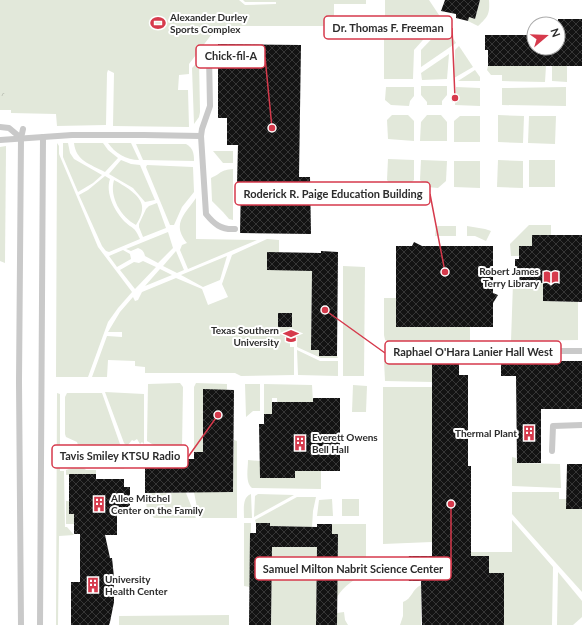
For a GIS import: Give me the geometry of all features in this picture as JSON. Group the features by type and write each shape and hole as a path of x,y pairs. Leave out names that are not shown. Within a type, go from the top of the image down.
{"lane":[{"path":"209,56 210,106 201,136 206,214 213,223 226,230 235,230"},
{"path":"0,127 9,128 22,138"},
{"path":"21,625 19,382 23,129"},
{"path":"0,140 43,137 144,134 201,136"},
{"path":"40,625 43,137"},
{"path":"491,362 492,351 582,351"},
{"path":"552,451 553,426 582,426"}],"green space":[{"path":"0,0 239,0 245,5 276,4 276,2 245,2 243,0 366,0 366,4 334,4 334,26 218,26 189,64 189,74 179,75 178,90 188,90 189,127 113,126 114,73 108,70 106,125 57,126 56,114 11,113 11,107 0,90"},
{"path":"385,0 429,0 441,18 414,18 385,23"},
{"path":"480,0 489,0 489,12 486,18 478,26 468,21 469,17 475,19"},
{"path":"417,22 438,23 414,50 413,79 384,79 384,29"},
{"path":"445,25 456,43 421,67 421,50"},
{"path":"459,46 473,67 454,78 455,50"},
{"path":"449,54 447,79 422,80 421,73"},
{"path":"199,61 200,112 199,117 194,124 192,68"},
{"path":"488,66 546,66 545,82 502,81 502,75 491,75 487,70"},
{"path":"552,66 567,66 567,82 552,81"},
{"path":"475,70 480,77 480,81 458,81"},
{"path":"0,86 14,110 0,110"},
{"path":"421,86 447,86 447,95 442,101 442,105 427,105 427,102 421,95"},
{"path":"386,87 414,87 414,96 410,101 409,106 391,105 385,100"},
{"path":"456,87 480,88 480,106 455,105"},
{"path":"566,87 566,106 502,105 502,88"},
{"path":"392,115 408,115 414,121 414,141 388,139 387,120"},
{"path":"427,115 441,115 447,122 447,141 420,141 421,122"},
{"path":"498,115 524,116 523,143 498,142"},
{"path":"460,116 480,116 480,142 454,142 454,121"},
{"path":"529,116 556,116 555,144 528,143"},
{"path":"57,143 59,146 59,154 98,247 132,292 108,322 88,377 56,377"},
{"path":"63,143 68,143 70,153 74,159 102,175 93,183 78,192 63,157"},
{"path":"74,143 103,143 108,150 118,158 105,172 81,158 75,149"},
{"path":"108,143 131,143 139,160 130,159 121,155"},
{"path":"136,144 186,144 193,151 194,161 143,160"},
{"path":"6,146 5,263 0,261 0,147"},
{"path":"213,151 233,151 233,163 223,163"},
{"path":"388,159 414,160 414,180 406,187 393,187 387,180"},
{"path":"121,160 131,164 140,165 155,200 145,202 133,188 109,174"},
{"path":"421,160 447,161 446,181 438,188 427,187 420,180"},
{"path":"498,160 523,161 523,188 497,187"},
{"path":"529,160 555,160 555,187 529,187"},
{"path":"454,161 480,161 480,188 454,187"},
{"path":"147,165 193,167 194,192 182,207 174,225 170,225 146,167"},
{"path":"233,169 233,220 229,219 212,201 211,178 223,171"},
{"path":"105,176 110,179 110,196 115,208 125,222 135,230 140,239 109,252 102,246 79,195 88,190"},
{"path":"114,180 135,194 141,202 142,211 136,225 121,212 115,200 113,193"},
{"path":"196,198 196,239 257,240 188,269 180,250 182,245 187,243 182,236 180,225 181,219"},
{"path":"157,203 166,228 143,237 139,224 146,209"},
{"path":"529,225 551,225 551,235 532,235 532,246 520,246 519,256 511,256 510,244"},
{"path":"436,226 456,226 456,236 435,236"},
{"path":"467,226 491,231 486,241 475,236 467,236"},
{"path":"168,232 173,248 158,263 145,256 143,251 138,248 131,251 126,249"},
{"path":"267,239 279,240 279,253 312,271 311,350 319,350 319,355 337,356 338,358 321,358 297,347 297,341 290,341 290,347 294,347 294,375 241,376 235,373 145,373 145,367 135,366 135,361 108,360 107,377 92,377 107,336 122,337 122,332 108,332 120,312 133,297 135,301 138,300 142,292 176,278 202,289 208,305 228,297 222,284 232,255"},
{"path":"123,250 130,254 131,259 117,267 109,256"},
{"path":"176,251 184,270 177,273 163,266"},
{"path":"227,256 220,280 203,287 181,275"},
{"path":"143,261 156,267 135,289 120,270 134,262 139,263"},
{"path":"343,266 365,267 364,376 343,376"},
{"path":"160,269 172,275 145,286"},
{"path":"513,283 543,283 544,301 578,302 578,340 511,341"},
{"path":"384,298 396,298 470,327 470,343 389,342 385,340"},
{"path":"297,350 320,361 338,361 338,376 298,375"},
{"path":"384,361 432,362 432,382 385,381"},
{"path":"180,383 183,387 182,448 159,448 147,441 148,384"},
{"path":"196,383 227,384 227,390 203,390 203,452 194,452 194,387"},
{"path":"245,384 260,384 260,411 253,411 246,417"},
{"path":"264,384 312,385 313,402 283,402 283,408 277,408 277,398 272,398 272,414 264,414"},
{"path":"353,385 367,386 366,412 352,412"},
{"path":"383,387 432,387 432,542 383,544"},
{"path":"105,392 144,394 144,444 142,442 140,444 137,439 134,441 132,440 127,446 124,443"},
{"path":"57,393 60,394 60,471 64,471 65,527 67,527 74,535 59,536 58,625 56,625"},
{"path":"67,393 102,393 127,464 124,469 88,467 87,445 78,445 77,442 66,437 65,434 65,397"},
{"path":"234,440 237,441 237,518 199,518 194,492 233,492"},
{"path":"512,457 516,458 517,463 560,464 561,488 512,486"},
{"path":"248,460 260,461 260,478 295,478 295,471 321,471 321,489 252,488 248,482"},
{"path":"78,461 83,461 84,468 86,470 96,470 96,474 66,475 66,470 75,467"},
{"path":"182,483 196,518 154,518 147,510 145,493 182,493"},
{"path":"512,492 559,492 559,499 566,499 582,509 582,592 512,514"},
{"path":"251,494 252,518 244,518 245,501"},
{"path":"258,494 294,495 254,517 255,496"},
{"path":"297,497 316,497 312,527 270,526 270,523 256,523 255,520"},
{"path":"332,499 333,516 317,516 319,500"},
{"path":"342,499 359,499 359,516 342,516"},
{"path":"66,501 69,501 74,514 74,524 66,524"},
{"path":"512,520 553,567 552,625 504,625 504,573 489,573 489,556 468,556 471,552 512,552"},
{"path":"244,523 251,523 250,587 244,586"},
{"path":"332,524 366,524 366,574 358,577 350,583 337,597 338,534 332,534"},
{"path":"272,547 317,547 316,625 271,625"},
{"path":"558,572 582,601 582,617 573,625 557,625"},
{"path":"421,585 421,625 400,625 403,616 403,602 406,601"},
{"path":"344,612 345,620 348,625 337,625 337,613"},
{"path":"229,615 229,625 119,625 119,616"}],"building":[{"path":"445,0 480,0 475,19 469,17 468,21 456,18 456,14 441,11"},
{"path":"566,19 582,19 582,66 488,66 488,50 485,50 485,35 526,35 526,56 566,56"},
{"path":"218,44 301,45 299,177 310,177 311,234 240,233 241,184 237,184 238,145 227,145 227,118 218,118"},
{"name":"Robert James Terry Library","path":"532,235 582,235 582,302 543,301 543,283 519,283 520,272 515,272 515,259 519,259 519,246 532,246"},
{"path":"414,242 422,246 493,246 493,293 498,295 493,303 493,327 396,327 396,246 412,246"},
{"path":"321,251 338,252 337,356 319,356 319,350 311,350 312,271 267,270 267,252 321,253"},
{"path":"278,313 292,313 292,327 278,327"},
{"name":"Thermal Plant","path":"501,361 582,361 582,409 541,409 541,463 517,463 516,376 501,376"},
{"path":"432,362 459,362 459,375 468,375 468,466 471,466 471,556 489,556 489,573 504,573 504,625 422,625 421,581 409,581 407,575 406,565 409,556 432,556"},
{"path":"203,389 234,390 233,492 145,493 145,459 194,459 194,452 203,452"},
{"name":"Everett Owens Bell Hall","path":"313,398 340,398 340,471 295,471 295,478 260,478 259,424 264,424 264,414 272,414 272,402 313,402"},
{"path":"567,464 582,464 582,509 566,509"},
{"path":"69,474 96,474 96,479 124,479 124,487 130,487 130,507 124,507 124,514 117,514 117,535 105,535 110,558 112,558 114,577 114,602 109,625 71,625 71,582 80,582 80,534 74,534 74,514 69,514"},
{"path":"256,523 270,523 270,526 317,527 317,524 332,524 332,534 338,534 337,625 316,625 317,547 272,547 271,625 249,625 250,533 256,533"}],"place":[{"name":"Alexander Durley Sports Complex","path":"158,23"},
{"name":"Dr. Thomas F. Freeman","path":"455,98"},
{"name":"Chick-fil-A","path":"272,128"},
{"name":"Roderick R. Paige Education Building","path":"445,272"},
{"name":"Robert James Terry Library","path":"551,277"},
{"name":"Raphael O'Hara Lanier Hall West","path":"325,310"},
{"name":"Texas Southern University","path":"291,336"},
{"name":"Tavis Smiley KTSU Radio","path":"218,415"},
{"name":"Thermal Plant","path":"529,433"},
{"name":"Everett Owens Bell Hall","path":"300,443"},
{"name":"Allee Mitchel Center on the Family","path":"99,504"},
{"name":"Samuel Milton Nabrit Science Center","path":"451,504"},
{"name":"University Health Center","path":"93,585"}]}
